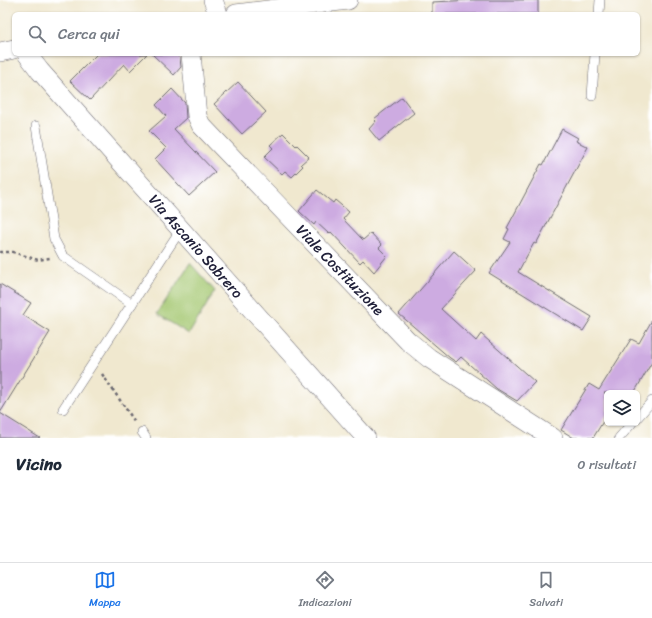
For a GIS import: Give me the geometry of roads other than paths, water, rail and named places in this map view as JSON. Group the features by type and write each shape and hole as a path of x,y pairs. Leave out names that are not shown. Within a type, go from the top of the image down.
{"street":[{"path":"213,0 217,12"},
{"path":"252,12 348,0"},
{"path":"0,52 12,49"},
{"name":"Via Ascanio Sobrero","path":"29,56 40,71 366,438"},
{"name":"Viale Costituzione","path":"191,56 197,116 201,125 408,341 429,358 553,438"}],"lane":[{"path":"599,12 600,0"},
{"path":"592,96 595,56"},
{"path":"36,126 54,239 63,256 132,304"},
{"path":"63,409 181,229"},
{"path":"640,415 652,401"},
{"path":"619,438 629,426"}]}
